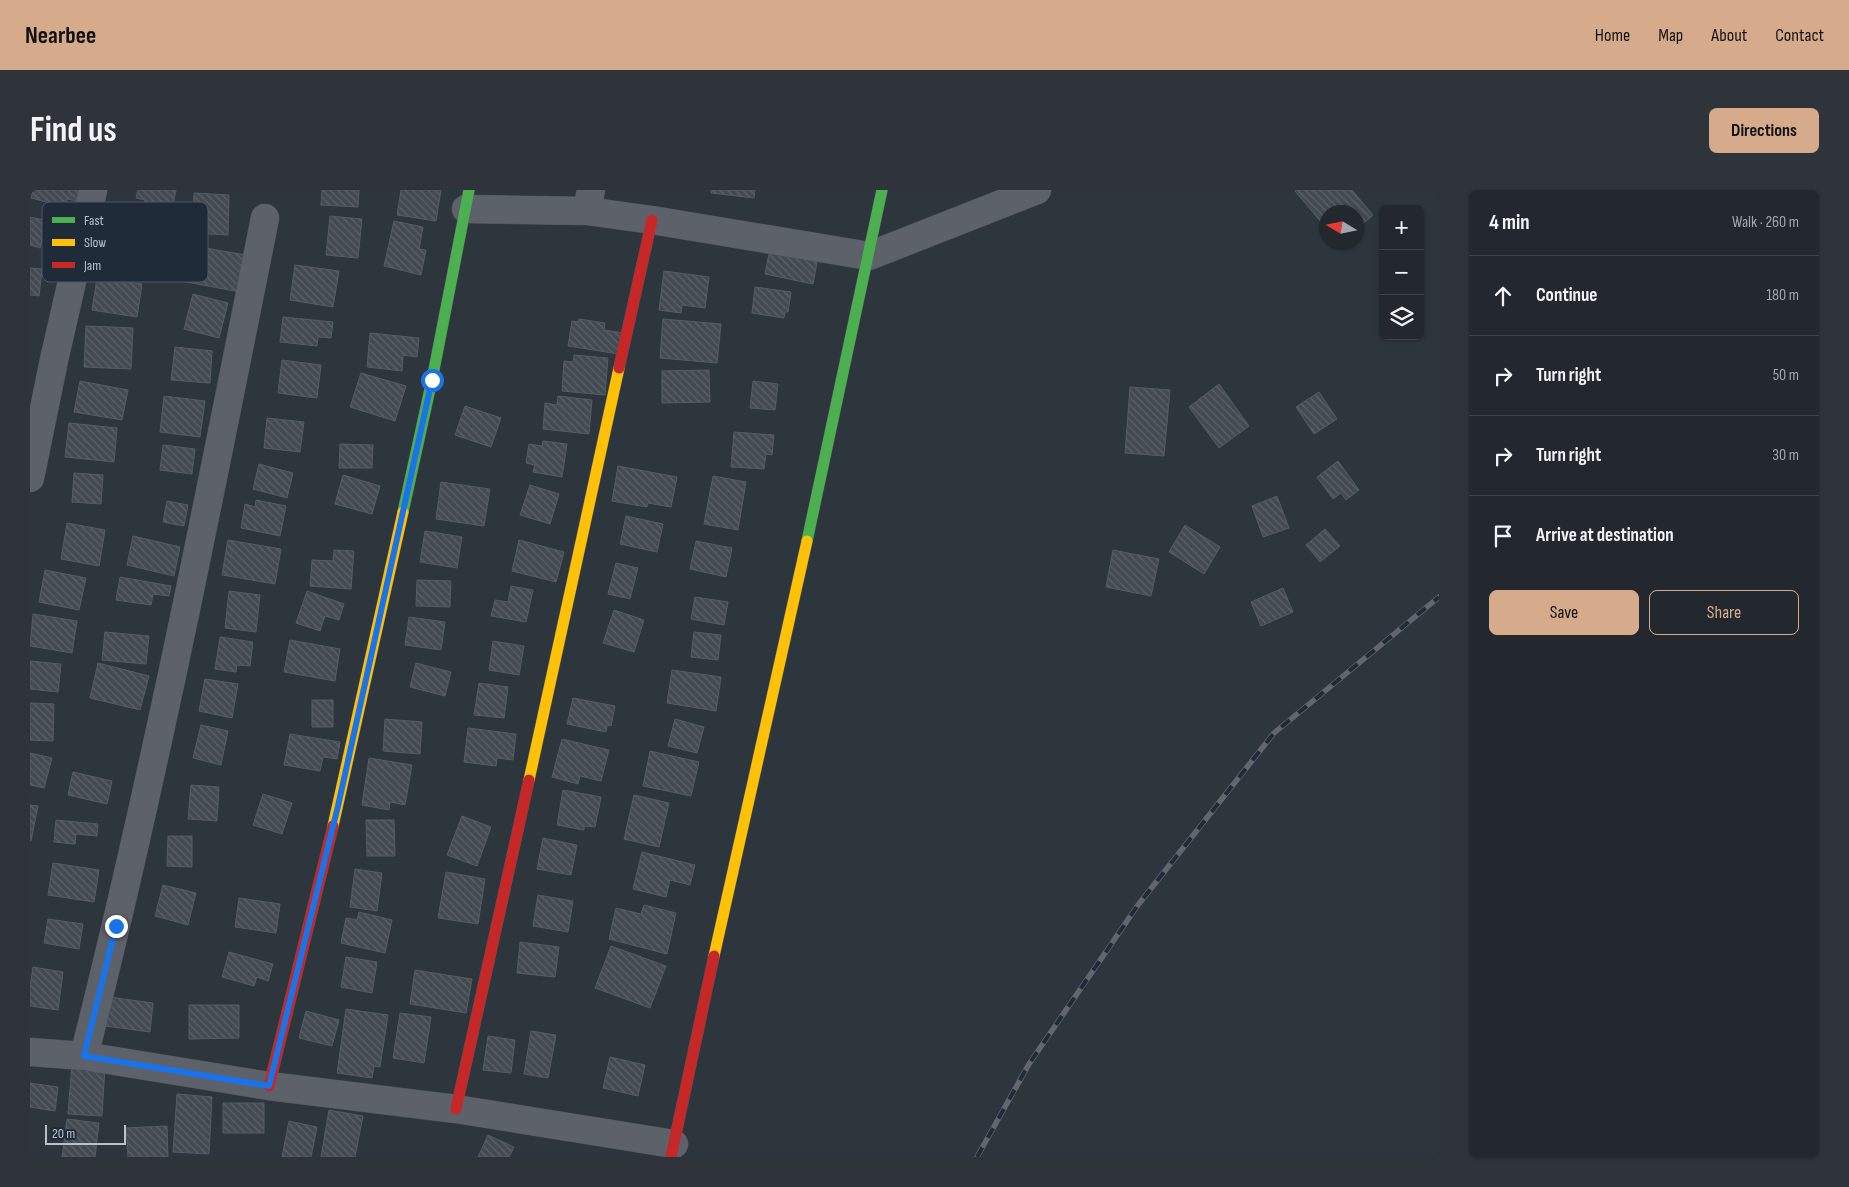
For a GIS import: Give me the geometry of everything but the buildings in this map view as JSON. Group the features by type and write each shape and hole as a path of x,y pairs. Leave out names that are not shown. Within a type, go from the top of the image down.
{"street":[{"path":"30,1052 84,1056 269,1086 456,1109 673,1151 848,358 882,190"},
{"path":"269,1086 338,806 432,380 468,199 589,201 652,220 869,256 1037,190"},
{"path":"84,1056 119,917 164,717 265,218"},
{"path":"456,1109 652,220"},
{"path":"30,478 72,282"}],"railway":[{"path":"977,1157 1029,1064 1138,905 1274,733 1439,597"}],"traffic: fast":[{"path":"403,512 432,380 469,190"},
{"path":"807,541 882,190"}],"traffic: slow":[{"path":"529,780 619,368"},
{"path":"333,826 403,512"},
{"path":"714,956 807,541"}],"traffic: jam":[{"path":"619,368 652,220"},
{"path":"456,1109 529,780"},
{"path":"269,1086 333,826"},
{"path":"671,1157 714,956"}],"route":[{"path":"116,926 84,1056 269,1086 338,806 432,380"}]}
